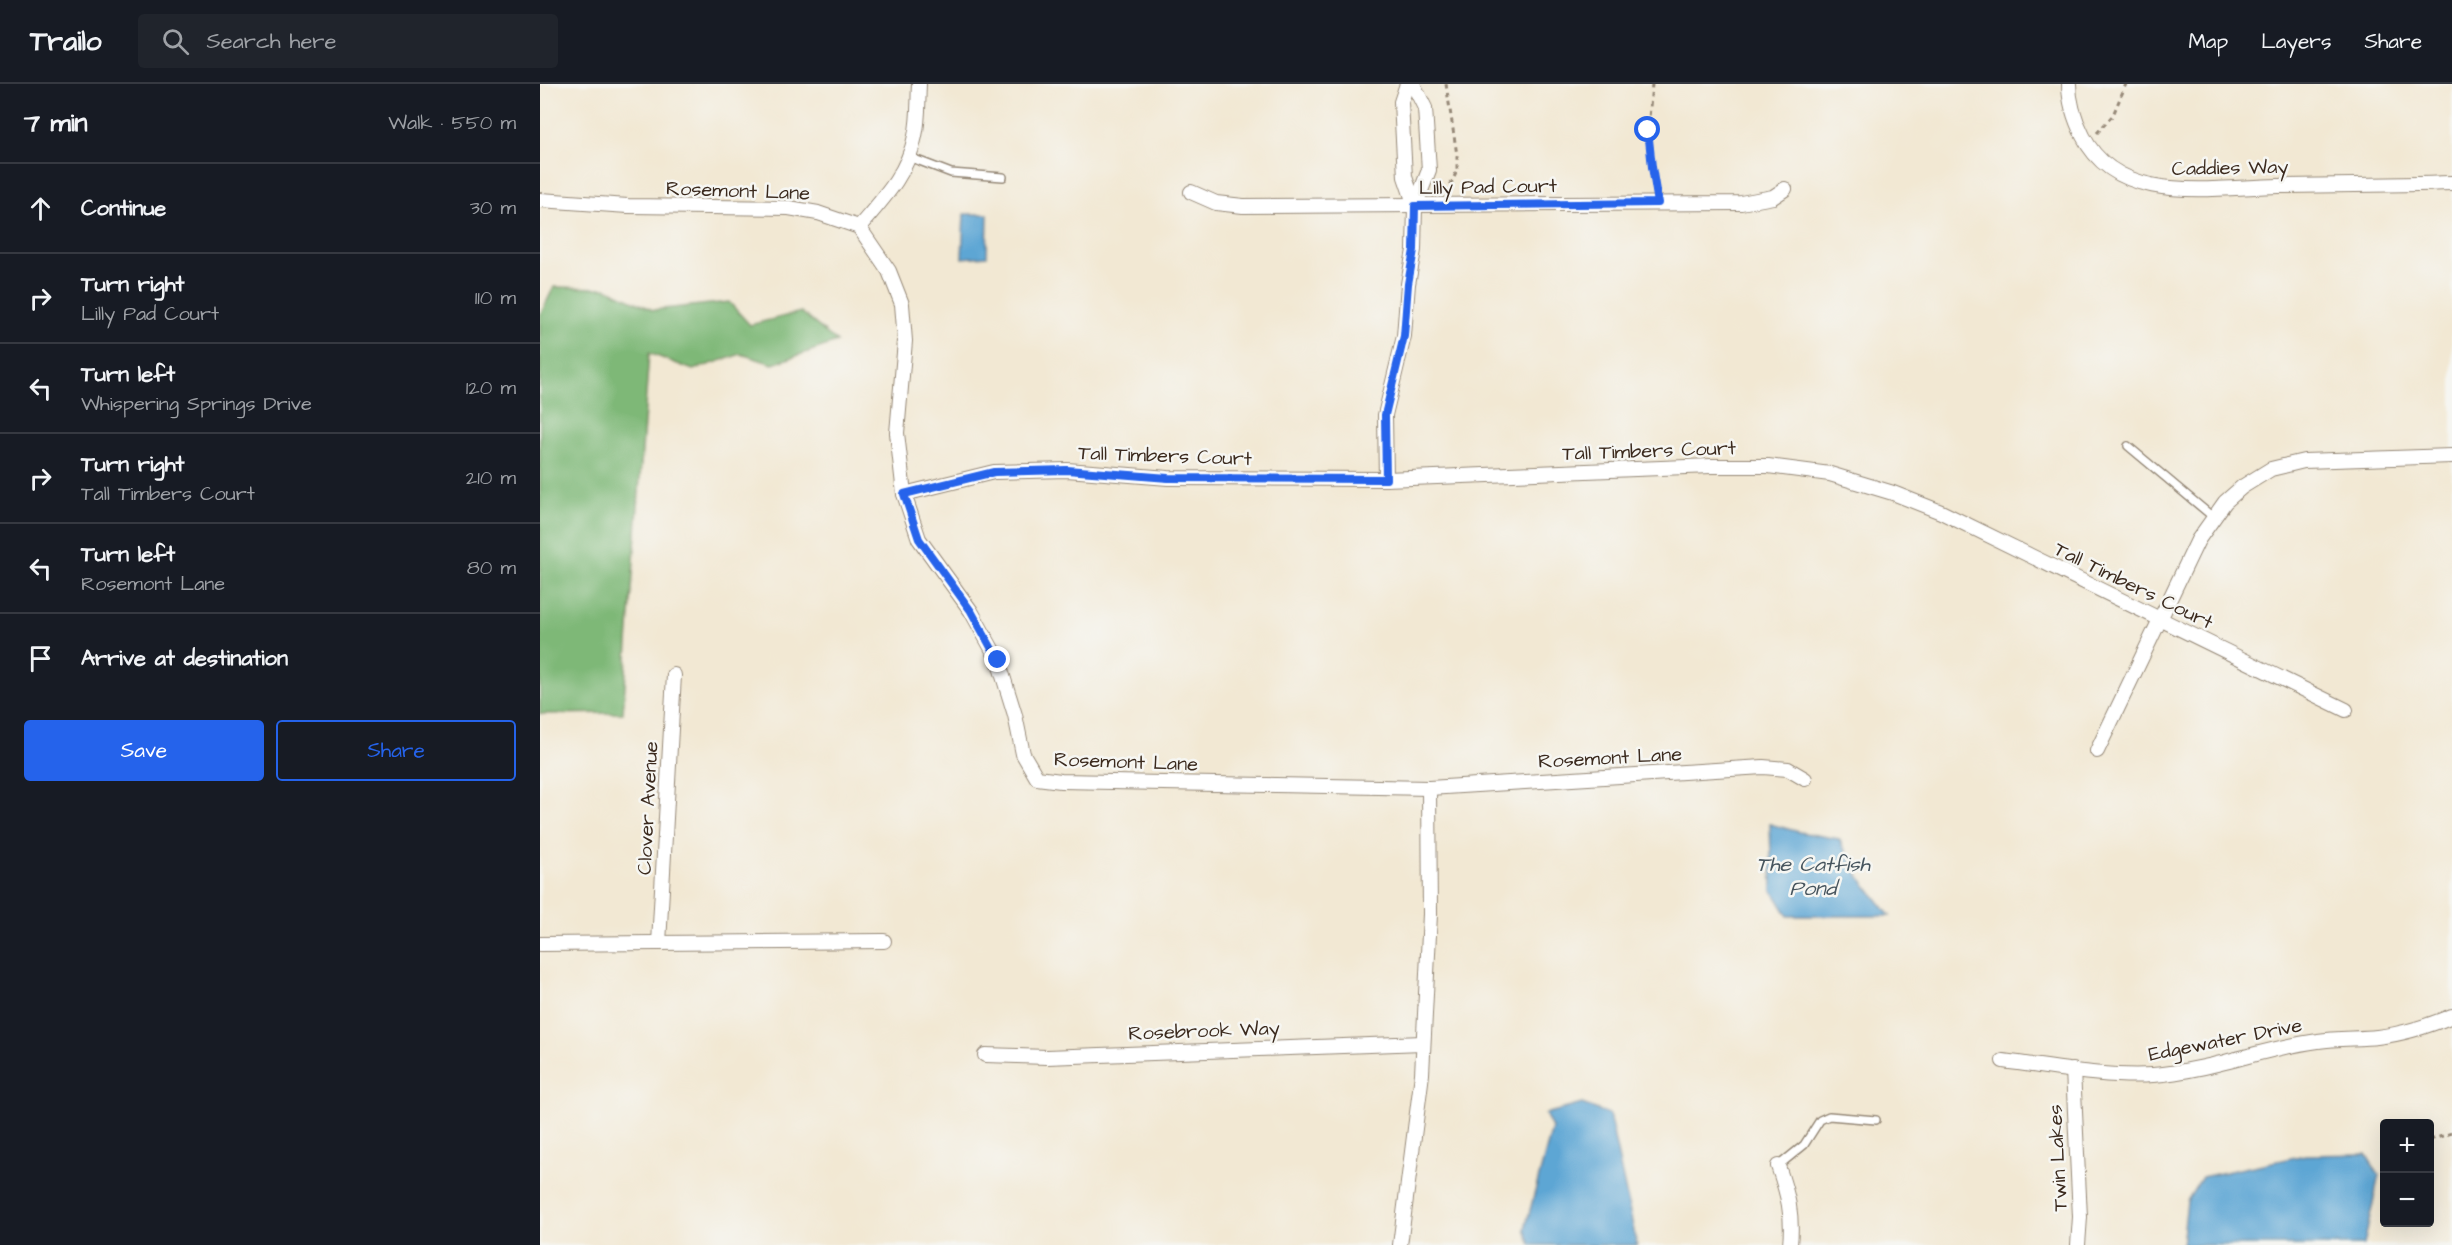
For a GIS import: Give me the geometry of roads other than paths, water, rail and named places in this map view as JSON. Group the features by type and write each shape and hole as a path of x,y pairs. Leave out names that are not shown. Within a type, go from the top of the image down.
{"street":[{"path":"859,227 895,185 909,157 916,135 919,84"},
{"path":"1407,84 1401,102 1405,177 1415,206"},
{"path":"1386,479 1385,415 1404,336 1408,284 1414,250 1415,206 1429,170 1425,108 1413,84"},
{"name":"Caddies Way","path":"2069,84 2077,123 2093,153 2110,169 2130,179 2163,187 2197,189 2452,183"},
{"name":"Lilly Pad Court","path":"1191,192 1216,202 1243,206 1415,206 1741,202 1773,198 1785,189"},
{"name":"Rosemont Lane","path":"540,200 628,206 789,208 818,213 859,227 890,271 902,304 905,341 897,433 904,494 919,539 971,611 998,660 1015,716 1023,754 1037,778 1061,781 1429,788 1763,767 1788,769 1805,779"},
{"path":"2097,751 2198,540 2213,517 2241,487 2261,474 2282,465 2304,460 2452,456"},
{"name":"Tall Timbers Court","path":"904,494 994,472 1056,470 1168,478 1386,479 1711,466 1768,466 1830,474 1893,493 1941,513 2346,710"},
{"name":"Clover Avenue","path":"659,943 674,675"},
{"path":"1401,1245 1415,1139 1423,1043 1430,914 1429,788"},
{"path":"540,944 884,941"},
{"name":"Edgewater Drive","path":"2003,1061 2118,1075 2152,1075 2175,1072 2276,1047 2321,1040 2378,1037 2412,1031 2452,1016"},
{"name":"Rosebrook Way","path":"986,1054 1047,1057 1423,1043"},
{"name":"Twin Lakes","path":"2073,1070 2080,1218 2078,1245"},
{"path":"1778,1166 1790,1201 1792,1225 1790,1245"}],"lane":[{"path":"909,157 951,173 1003,177"},
{"path":"2128,446 2213,517"},
{"path":"1778,1166 1804,1145 1820,1120 1829,1116 1876,1120"}],"water":[{"path":"964,214 988,214 987,256 962,258"},
{"name":"The Catfish Pond","path":"1770,824 1839,839 1861,879 1890,916 1788,916 1772,890"},
{"path":"1582,1104 1609,1114 1637,1245 1531,1245 1525,1229 1552,1128 1545,1114"},
{"path":"2366,1154 2379,1175 2364,1245 2182,1245 2187,1201 2202,1177 2305,1155"}]}
